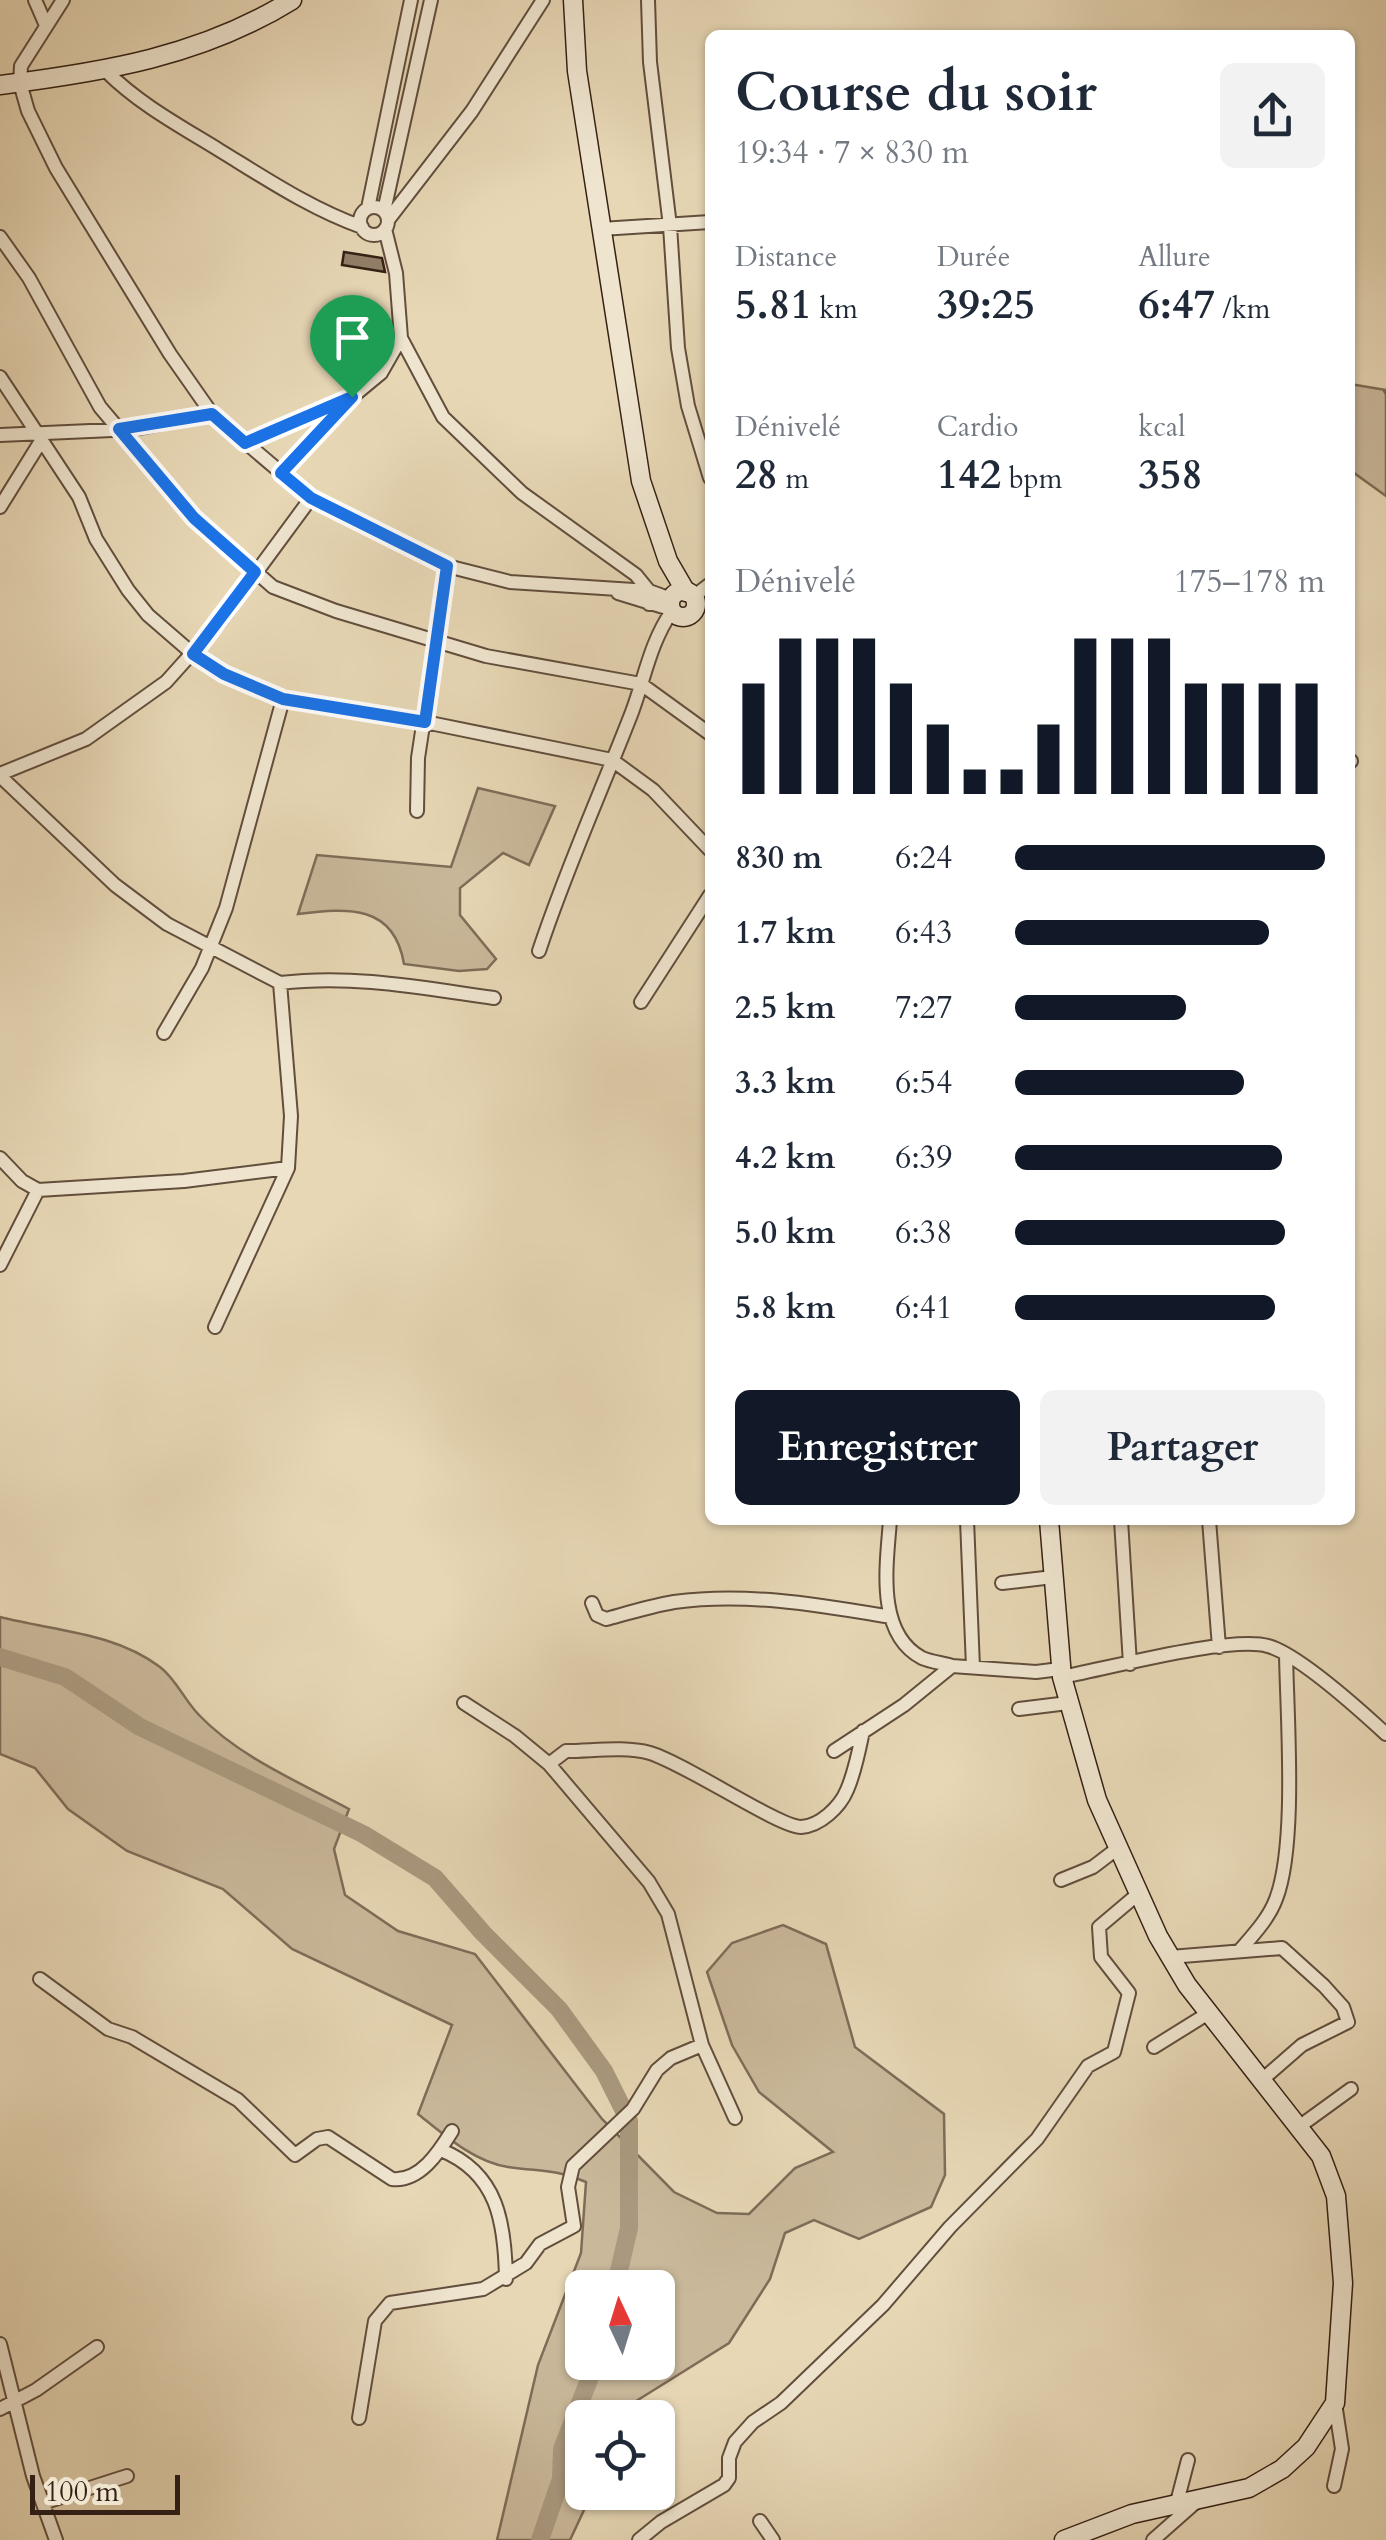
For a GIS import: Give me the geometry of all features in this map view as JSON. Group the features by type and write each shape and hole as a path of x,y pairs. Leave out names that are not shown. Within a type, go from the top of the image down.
{"main road":[{"path":"0,86 172,56 272,6 292,0"},
{"path":"573,0 573,40 641,481 681,603"},
{"path":"1049,1525 1061,1673 1097,1800 1170,1957 1207,2014 1300,2126 1332,2179 1342,2284 1335,2403 1306,2448 1282,2469 1249,2488 1132,2514 1064,2540"}],"street":[{"path":"35,0 46,23"},
{"path":"63,0 26,54 20,83 38,136 170,354 212,414 311,498 447,566 510,582 681,603"},
{"path":"362,227 360,218 368,208 411,0"},
{"path":"431,0 386,220 396,273 401,338 426,390 460,436 522,493 636,575 649,598"},
{"path":"106,70 146,105 250,169 308,204 373,234 472,111 543,0"},
{"path":"648,0 680,360 688,406 705,462"},
{"path":"368,208 386,220"},
{"path":"601,229 705,222"},
{"path":"0,237 29,278 100,407 194,518 255,572 295,596 486,656 641,684 705,730"},
{"path":"281,473 352,397 381,373 401,338"},
{"path":"0,377 79,497 88,540 148,614 193,654 224,674 283,699 425,722 612,760 653,790 705,845"},
{"path":"245,443 352,397"},
{"path":"0,435 37,437 119,429 212,414"},
{"path":"0,507 37,437"},
{"path":"311,498 193,654 166,682 100,730 0,775 116,886 168,924 280,983 404,983 494,998"},
{"path":"417,811 416,779 447,566"},
{"path":"539,951 564,873 641,684 652,644 681,603 705,587"},
{"path":"164,1032 211,948 242,853 283,699"},
{"path":"641,1002 705,903"},
{"path":"215,1328 288,1168 291,1116 280,983"},
{"path":"0,1158 22,1181 38,1190 184,1181 288,1168"},
{"path":"0,1264 38,1190"},
{"path":"890,1525 887,1584 891,1616 900,1638 923,1658 952,1666 1061,1673 1255,1643 1286,1654 1386,1734"},
{"path":"967,1525 973,1668"},
{"path":"1121,1525 1130,1664"},
{"path":"1208,1525 1220,1646"},
{"path":"1002,1583 1052,1577"},
{"path":"592,1603 597,1615 606,1619 673,1602 732,1598 784,1600 891,1616"},
{"path":"1241,1949 1275,1904 1281,1885 1286,1827 1286,1654"},
{"path":"834,1751 904,1705 952,1666"},
{"path":"464,1703 549,1764 648,1882 668,1914 702,2045 735,2118"},
{"path":"1019,1709 1068,1703"},
{"path":"549,1764 566,1751 648,1752 723,1787 786,1823 801,1827 832,1812 846,1793 863,1731"},
{"path":"1061,1880 1093,1867 1118,1848"},
{"path":"639,2540 661,2522 724,2485 729,2478 728,2458 735,2442 753,2422 782,2403 883,2305 950,2227 1036,2139 1088,2066 1114,2052 1129,1993 1101,1957 1099,1927 1138,1894"},
{"path":"1170,1957 1269,1947 1287,1951 1343,2007 1348,2022 1302,2045 1263,2079"},
{"path":"40,1979 108,2029 132,2037 238,2100 258,2116 288,2152 296,2154 317,2139 328,2137 379,2171 404,2180 441,2150 452,2131"},
{"path":"1154,2047 1207,2014"},
{"path":"359,2418 375,2320 390,2302 483,2289 526,2263 540,2244 574,2226 568,2186 573,2166 632,2109 657,2070 670,2058 702,2045"},
{"path":"1300,2126 1351,2089"},
{"path":"441,2150 476,2168 490,2193 506,2242 506,2278"},
{"path":"0,2344 56,2540"},
{"path":"0,2409 97,2347"},
{"path":"1334,2486 1342,2448 1335,2403"},
{"path":"1176,2506 1188,2460"},
{"path":"44,2503 128,2476"},
{"path":"1153,2540 1196,2502"},
{"path":"760,2520 773,2540"}],"shaded area":[{"path":"1355,385 1386,390 1386,496 1355,474"},
{"path":"478,788 555,806 529,865 503,853 460,888 460,915 496,959 487,969 459,971 404,964 390,930 366,914 298,914 317,855 451,867"},
{"path":"0,1617 103,1639 142,1655 166,1672 199,1715 232,1744 349,1809 334,1849 345,1895 398,1931 475,1954 602,2119 674,2192 717,2213 749,2214 795,2168 833,2152 759,2092 732,2045 707,1972 732,1943 783,1925 826,1944 855,2047 944,2114 945,2175 931,2207 859,2239 814,2220 785,2233 770,2279 729,2343 675,2377 675,2270 574,2270 581,2253 586,2182 555,2172 495,2164 460,2146 418,2114 452,2025 292,1949 223,1889 127,1851 68,1809 35,1768 0,1754"},
{"path":"565,2295 565,2380 670,2380 638,2400 565,2400 565,2510 584,2510 570,2540 497,2540 538,2365"}],"building":[{"path":"344,252 382,258 385,272 342,265"}],"waterway":[{"path":"0,1657 65,1677 140,1727 363,1834 435,1878 559,2009 604,2071 629,2121 629,2228 619,2270"},
{"path":"540,2540 561,2479 562,2449 589,2380"}],"route":[{"path":"352,397 281,473 311,498 447,566 425,722 283,699 224,674 193,654 255,572 194,518 119,429 212,414 245,443 352,397"}]}
